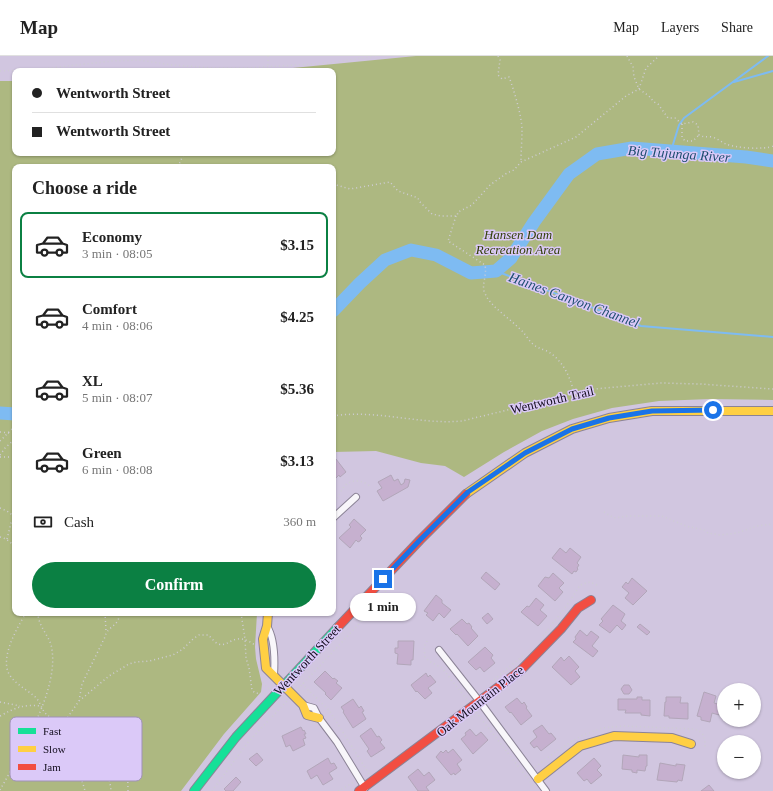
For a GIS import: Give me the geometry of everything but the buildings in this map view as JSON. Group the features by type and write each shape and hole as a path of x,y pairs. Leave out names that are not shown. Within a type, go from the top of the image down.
{"main road":[{"name":"Wentworth Street","path":"194,791 236,737 420,540 468,492 525,453 572,429 609,418 652,411 773,411"},
{"name":"Oak Mountain Place","path":"362,789 521,670 561,629 578,608 591,600"},
{"path":"268,616 267,626 260,648 266,668 304,705 307,715 319,718"},
{"path":"538,779 580,746 614,736 672,738 691,744"}],"street":[{"path":"336,515 356,496"},
{"path":"267,626 272,638 275,665 274,675"},
{"path":"260,648 268,644 271,644 273,647"},
{"path":"439,650 480,702 546,791"},
{"path":"319,718 337,742 362,789"}],"path":[{"path":"268,56 268,66"},
{"path":"50,68 112,61 139,60 172,65 245,68 328,63 375,56"},
{"path":"498,56 500,60 498,75 502,78 509,77 521,122 521,162"},
{"path":"627,56 633,67 634,77 640,89 658,104 666,117 670,119 675,118 682,124 682,137 686,141 693,141 699,135"},
{"path":"574,394 572,384 565,368 547,351 538,348 531,342 522,331 492,305 484,292 483,286 487,272 485,265 448,241 458,212 472,205 490,185 514,170 521,162 576,137 626,96 640,89 646,68 659,56"},
{"path":"0,71 12,70"},
{"path":"682,124 693,122 698,124 699,135"},
{"path":"699,135 703,137 711,136 725,144 734,146 766,148 773,146"},
{"path":"336,185 350,188 390,182 398,191 418,198 419,201 432,214 441,216 456,216"},
{"name":"Wentworth Trail","path":"336,416 345,414 404,417 440,422 462,421 594,389 654,384 700,384 773,389"},
{"path":"0,441 12,430"},
{"path":"0,432 9,433"},
{"path":"12,442 5,448 0,456 12,458"},
{"path":"336,502 339,499 344,486 349,483 357,480 364,481 370,486"},
{"path":"0,508 12,515"},
{"path":"604,512 614,518 628,516 662,516 686,526 694,527 713,534 733,534 757,526 773,524"},
{"path":"7,540 12,522"},
{"path":"0,537 12,544"},
{"path":"212,791 249,741 386,595 383,579"},
{"path":"24,616 12,636 5,661 6,668 9,675 36,697 46,714 51,717"},
{"path":"37,717 50,683 54,663 52,648 40,623 39,616"},
{"path":"79,701 82,684 105,637 106,616"},
{"path":"106,633 114,627 119,620 120,616"},
{"path":"241,616 246,658 252,690 256,693 275,695"},
{"path":"257,632 259,616"},
{"path":"68,717 79,701 109,676 132,662 149,661 173,655 183,649 193,638 208,635 218,644 222,644 240,638 245,639 260,648"},
{"path":"427,641 424,647 425,657 442,668 537,791"},
{"path":"303,683 304,686 329,710 369,774"},
{"path":"0,702 22,706"},
{"path":"0,716 22,706 41,706"},
{"path":"0,790 10,772"},
{"path":"82,781 85,791"},
{"path":"108,781 111,791"},
{"path":"128,781 128,791"}],"green space":[{"name":"Hansen Dam Recreation Area","path":"416,56 773,56 773,400 710,399 659,401 612,408 573,419 542,431 504,452 464,477 445,466 421,463 376,451 336,452 336,164 12,164 12,616 257,616 255,647 256,659 262,684 261,692 224,734 181,791 0,791 0,81 12,81 12,156 336,156 336,68 293,68"}],"waterway":[{"path":"671,151 679,125 684,118 768,56"},
{"path":"734,82 773,71"},
{"name":"Big Tujunga River","path":"336,308 385,260 411,250 436,255 471,273 496,271 511,258 534,222 569,174 597,154 632,148 746,157 773,161"},
{"name":"Haines Canyon Channel","path":"496,271 641,326 773,337"},
{"name":"Big Tujunga River","path":"0,413 12,414"}],"traffic: fast":[{"path":"194,791 236,737 338,627"}],"traffic: slow":[{"path":"466,494 525,453 572,429 609,418 652,411 773,411"},
{"path":"268,616 267,626 263,639 266,668 303,705 307,715 319,718"},
{"path":"538,779 580,746 614,736 672,738 691,744"}],"traffic: jam":[{"path":"338,627 420,540 466,494"},
{"path":"359,791 521,670 561,629 578,608 591,600"}],"route":[{"path":"383,579 468,492 525,453 572,429 609,418 652,411 713,410"}]}
